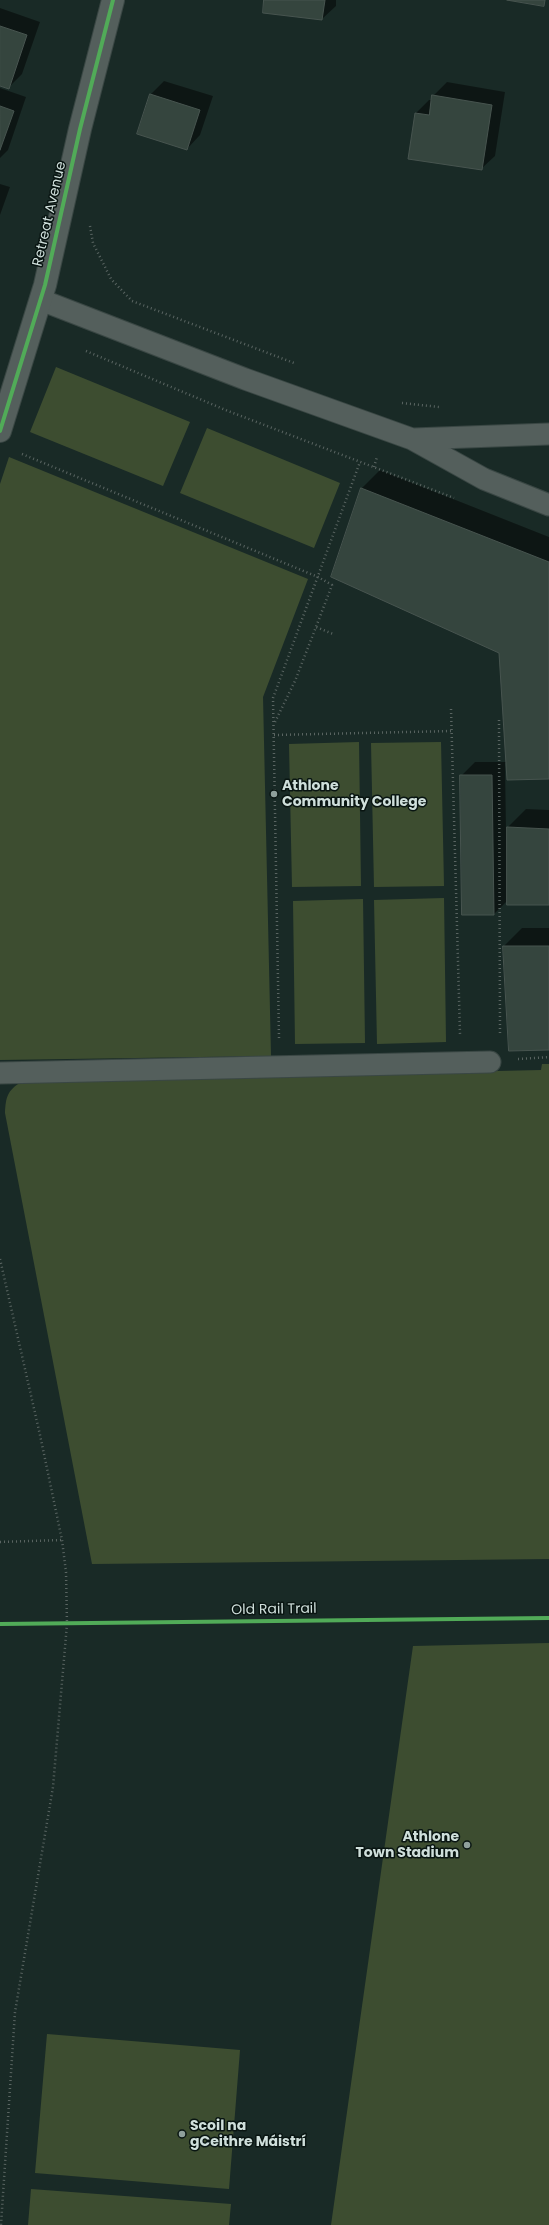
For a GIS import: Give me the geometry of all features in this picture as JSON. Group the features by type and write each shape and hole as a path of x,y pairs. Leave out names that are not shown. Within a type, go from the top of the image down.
{"street":[{"name":"Retreat Avenue","path":"0,431 41,300 113,0"}],"lane":[{"path":"41,300 245,379 412,438 484,479 549,505"},
{"path":"412,438 549,434"},
{"path":"0,1073 280,1068 490,1062"}],"path":[{"path":"88,220 93,243 112,279 132,301 300,366"},
{"path":"81,349 228,411 459,500"},
{"path":"396,402 444,408"},
{"path":"22,454 332,584 295,681 274,724"},
{"path":"280,1068 273,698 360,462"},
{"path":"316,627 333,634"},
{"path":"451,709 461,1063"},
{"path":"499,720 500,1037"},
{"path":"274,735 452,731"},
{"path":"0,1259 62,1540 66,1572 68,1624 53,1787 15,2012 1,2225"},
{"path":"0,1542 62,1540"},
{"path":"60,1624 75,1624"}],"green space":[{"path":"56,367 190,422 163,486 30,432"},
{"path":"207,428 340,483 314,548 180,493"},
{"path":"9,457 308,579 263,697 271,1056 0,1060 0,484"},
{"path":"359,742 361,886 292,887 289,744"},
{"path":"441,742 444,886 374,887 371,743"},
{"path":"444,898 446,1042 377,1044 374,900"},
{"path":"363,899 365,1043 295,1044 293,901"},
{"path":"542,1064 549,1064 549,1559 92,1564 5,1113 8,1095 13,1088 21,1082 541,1070"},
{"name":"Athlone Town Stadium","path":"549,1643 549,2225 331,2225 413,1646"},
{"path":"47,2034 240,2050 229,2189 35,2173"},
{"path":"31,2189 231,2204 229,2225 28,2225"}],"building":[{"path":"264,0 325,0 322,20 263,13"},
{"path":"507,0 545,0 544,6"},
{"path":"0,26 27,35 9,89 0,86"},
{"path":"150,94 200,110 187,150 137,134"},
{"path":"432,95 492,105 482,170 408,159 415,113 429,115"},
{"path":"0,106 14,111 0,150"},
{"path":"361,488 549,562 549,779 507,780 499,653 331,577"},
{"path":"460,775 492,775 494,915 462,915"},
{"path":"507,827 549,829 549,905 507,905"},
{"path":"503,946 549,946 549,1050 509,1051"}],"cycle path":[{"path":"0,431 45,285 80,129 113,0"},
{"name":"Old Rail Trail","path":"0,1624 549,1618"}],"place":[{"name":"Athlone Community College","path":"274,794"},
{"name":"Athlone Town Stadium","path":"467,1845"},
{"name":"Scoil na gCeithre Máistrí","path":"182,2134"}]}
